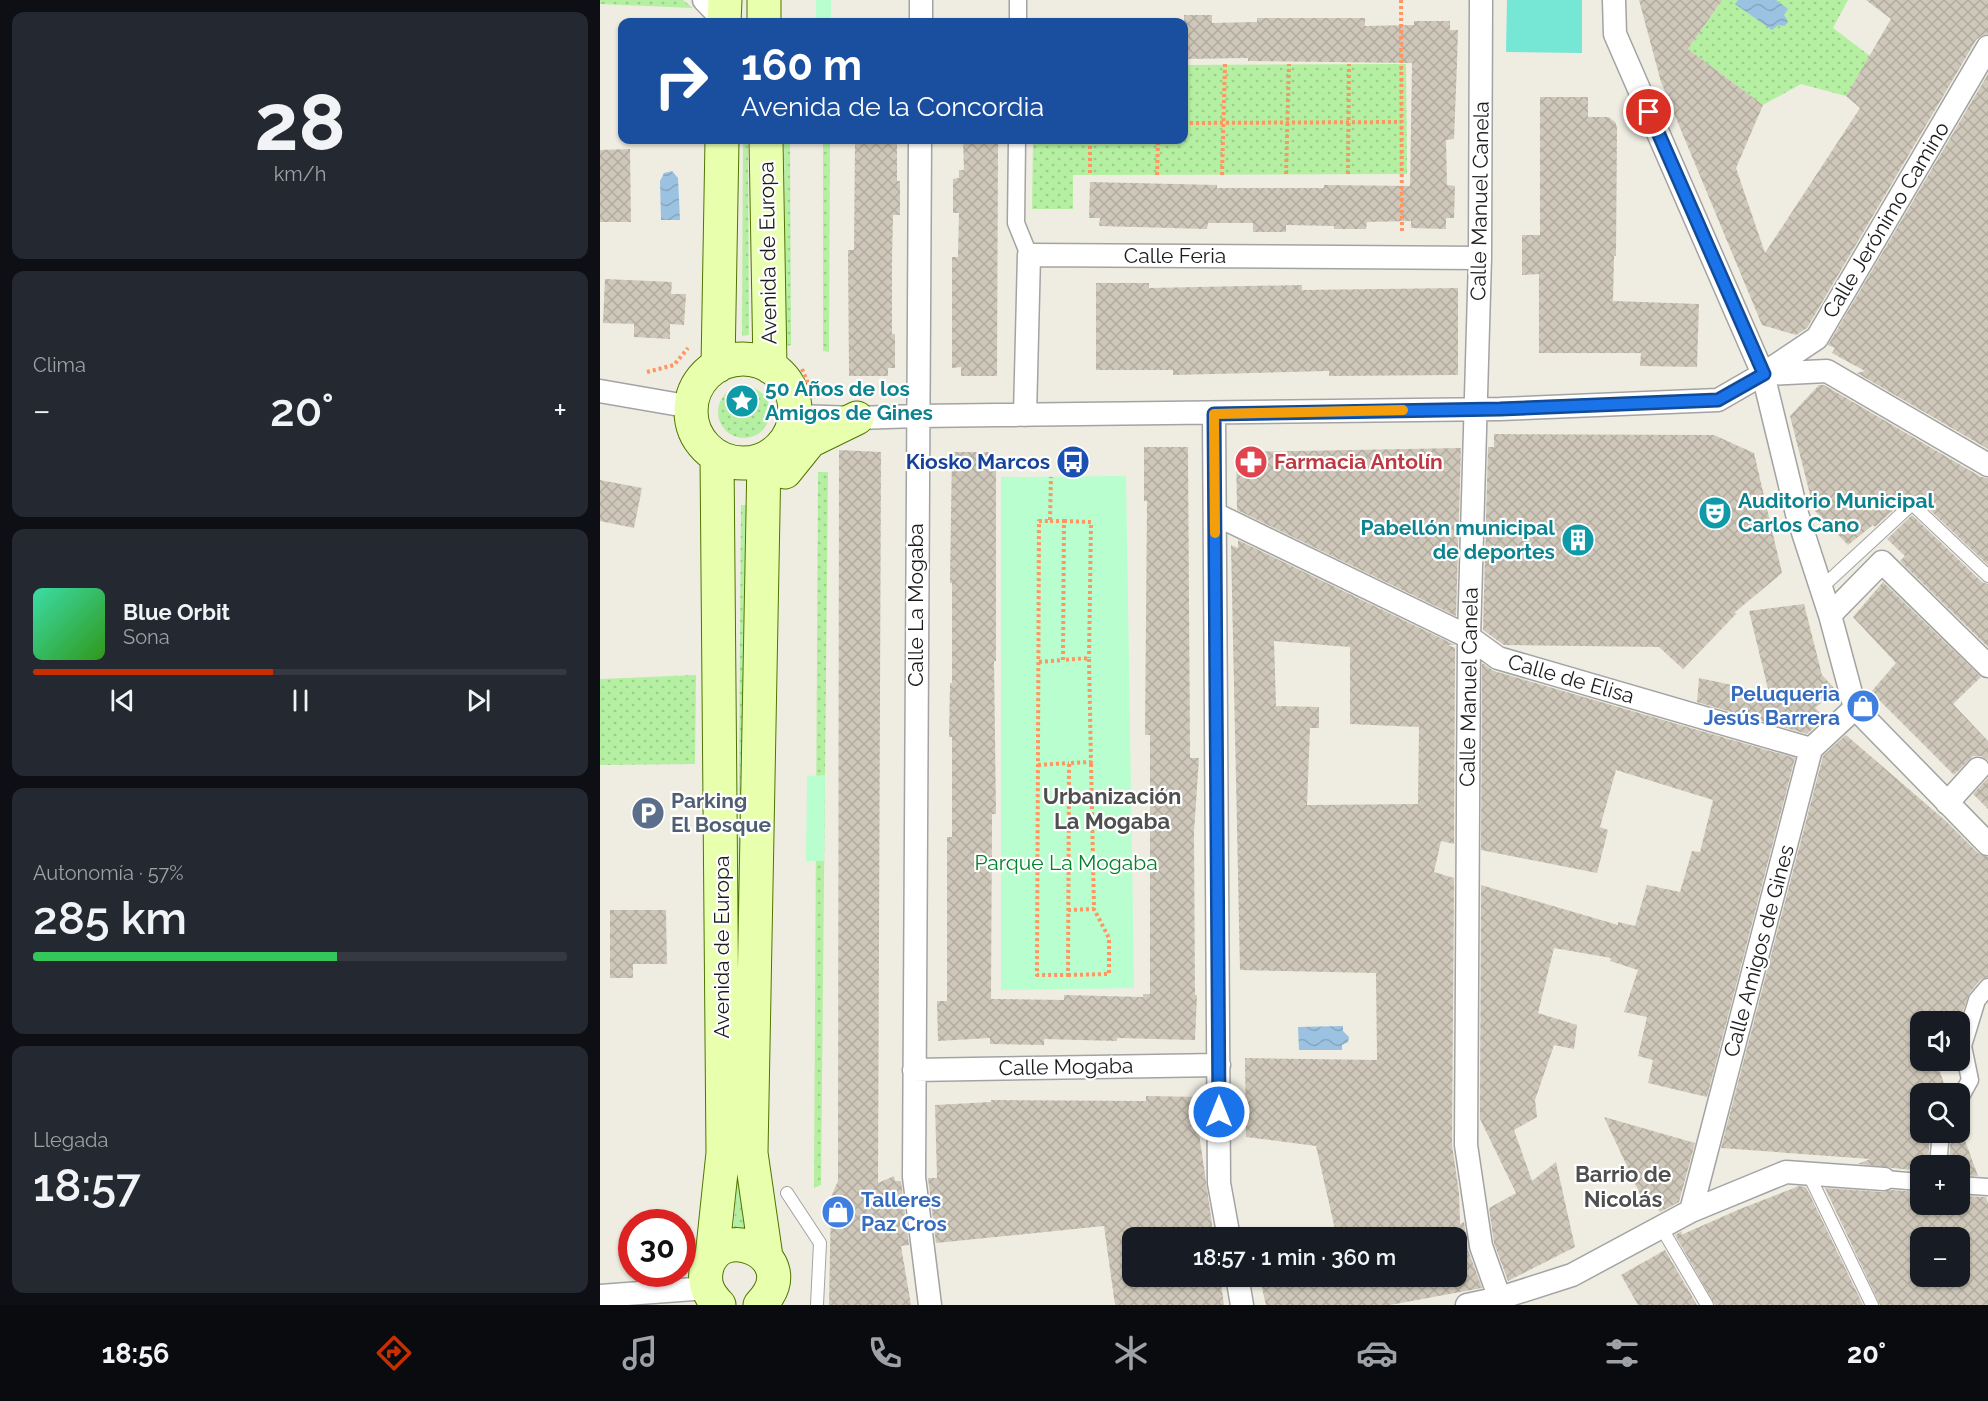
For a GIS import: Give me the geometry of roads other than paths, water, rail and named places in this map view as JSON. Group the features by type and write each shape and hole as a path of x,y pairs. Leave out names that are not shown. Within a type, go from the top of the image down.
{"main road":[{"path":"764,0 764,18"},
{"path":"718,366 722,144"},
{"name":"Avenida de Europa","path":"766,144 770,367"},
{"path":"744,359 757,361 770,367 782,376 795,402 792,430 785,442 776,452 764,459 749,463 732,462 717,456 697,435 692,422 692,407 696,390 705,376 718,366 730,361 744,359"},
{"path":"762,530 782,476 810,441 857,418"},
{"name":"Avenida de Europa","path":"713,1283 723,1153 717,456"},
{"name":"Avenida de Europa","path":"763,1303 772,1288 773,1277 766,1257 751,1153 764,459"},
{"path":"713,1283 720,1250 739,1244 749,1245 766,1257"}],"street":[{"path":"921,0 921,18"},
{"path":"1018,0 1018,18"},
{"name":"Calle Manuel Canela","path":"1481,0 1480,258 1469,637 1466,1145 1482,1246 1501,1302"},
{"path":"1614,0 1615,34 1764,374 1797,514 1830,615 1855,708 1988,844"},
{"name":"Calle Jerónimo Camino","path":"795,416 857,418 1214,414 1476,409 1718,400 1764,374 1817,338 1988,47"},
{"name":"Calle La Mogaba","path":"920,144 914,1177 930,1305"},
{"path":"1017,144 1016,223 1029,255 1025,415"},
{"name":"Calle Feria","path":"1029,255 1480,258"},
{"path":"1764,374 1827,371 1988,465"},
{"path":"600,390 692,407"},
{"path":"1214,414 1219,1183 1227,1227"},
{"name":"Calle de Elisa","path":"1215,514 1469,637 1498,658 1811,749"},
{"path":"1830,615 1882,562 1988,666"},
{"path":"1811,749 1855,708"},
{"name":"Calle Amigos de Gines","path":"1691,1211 1811,749"},
{"path":"1947,802 1978,769"},
{"path":"1968,1083 1970,1080 1963,1046 1977,1000 1988,987"},
{"name":"Calle Mogaba","path":"914,1070 1219,1065"},
{"path":"1467,1305 1501,1302 1572,1275 1691,1211 1786,1172 1910,1181"},
{"path":"1970,1186 1988,1187"},
{"path":"600,1296 713,1283"},
{"path":"1239,1287 1242,1305"}],"lane":[{"path":"1821,588 1912,504 1988,576"},
{"path":"1808,1173 1872,1305"},
{"path":"787,1193 820,1244 817,1305"},
{"path":"1661,1227 1707,1305"}],"water":[{"path":"1738,0 1776,0 1788,9 1784,15 1788,21 1785,26 1778,25 1772,30 1735,4"},
{"path":"672,171 678,178 680,220 661,220 660,181 664,173"},
{"path":"1343,1026 1343,1031 1349,1037 1348,1042 1342,1045 1342,1050 1299,1050 1298,1027"}],"place":[{"name":"50 Años de los Amigos de Gines","path":"742,401"},
{"name":"Kiosko Marcos","path":"1073,462"},
{"name":"Farmacia Antolín","path":"1251,462"},
{"name":"Auditorio Municipal Carlos Cano","path":"1715,513"},
{"name":"Pabellón municipal de deportes","path":"1578,540"},
{"name":"Peluqueria Jesús Barrera","path":"1863,706"},
{"name":"Parking El Bosque","path":"648,813"},
{"name":"Talleres Paz Cros","path":"838,1212"}],"district":[{"name":"Urbanización La Mogaba","path":"1112,808"},
{"name":"Barrio de Nicolás","path":"1623,1186"}],"park label":[{"name":"Parque La Mogaba","path":"1066,863"}]}
